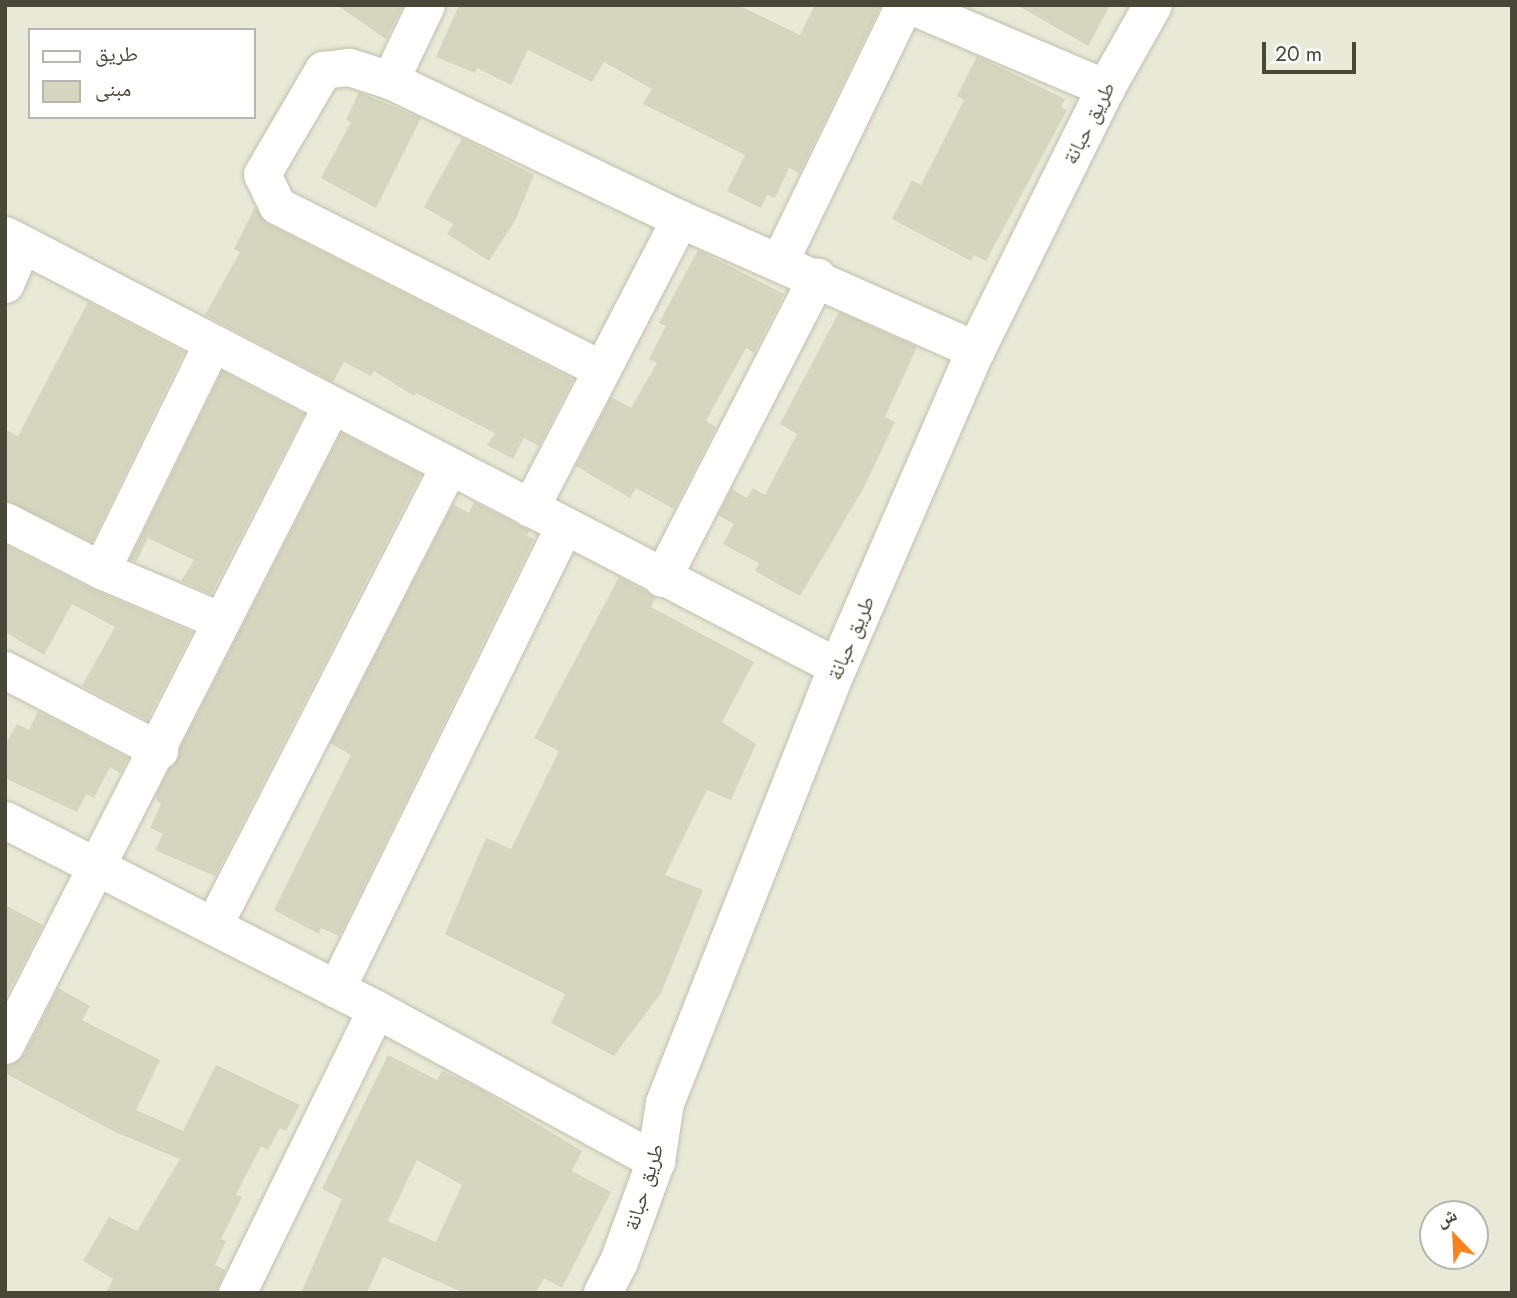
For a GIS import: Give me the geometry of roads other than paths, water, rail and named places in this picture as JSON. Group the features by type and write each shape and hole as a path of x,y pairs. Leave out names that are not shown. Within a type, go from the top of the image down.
{"street":[{"path":"390,80 426,5"},
{"path":"780,260 904,5"},
{"path":"911,5 1106,88"},
{"name":"طريق حبانة","path":"603,1293 619,1262 656,1161 665,1103 838,667 976,350 1147,7"},
{"path":"600,368 277,205 262,174 323,70 349,67 390,80 680,219 817,276 976,350"},
{"path":"530,508 600,368 680,219"},
{"path":"5,284 14,239 211,345 838,667"},
{"path":"662,578 817,276"},
{"path":"101,570 211,345"},
{"path":"5,1045 159,750 221,621 331,406"},
{"path":"213,926 448,468"},
{"path":"5,521 101,570 221,621"},
{"path":"336,989 564,526"},
{"path":"5,670 159,750"},
{"path":"5,820 376,1009 656,1161"},
{"path":"237,1293 376,1009"}]}
